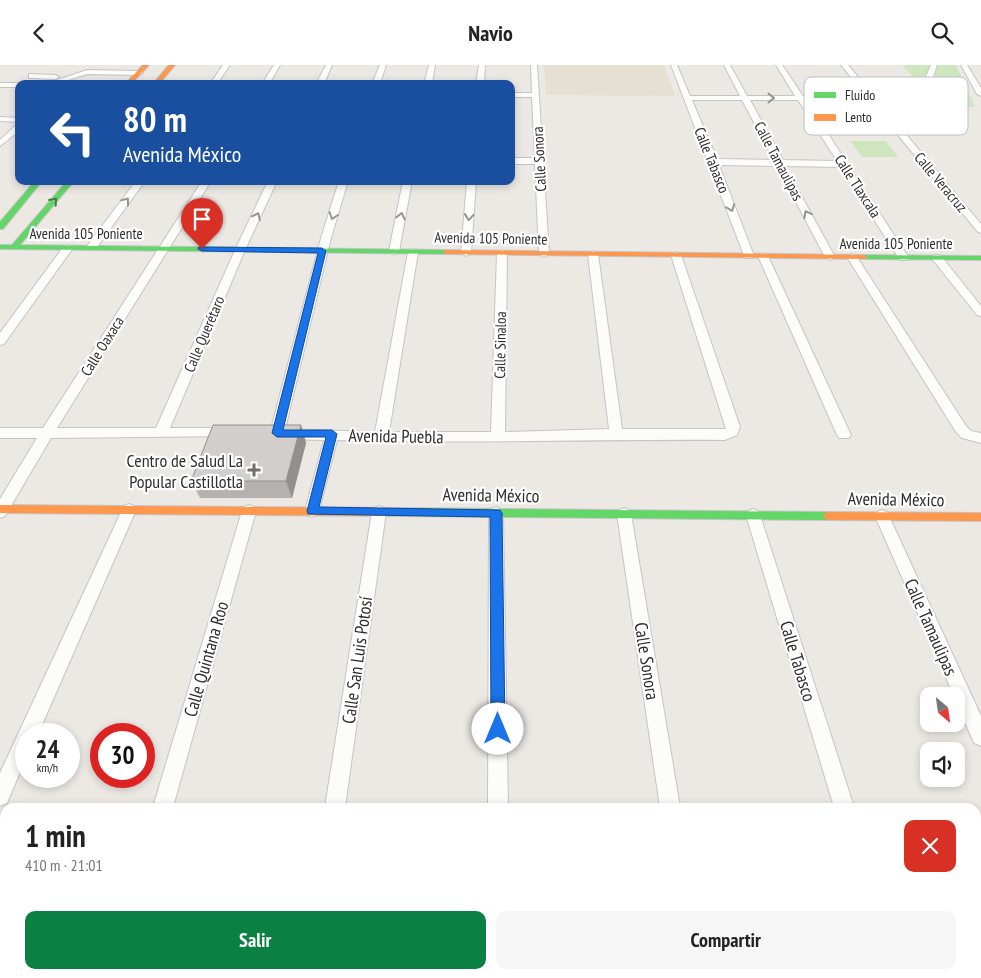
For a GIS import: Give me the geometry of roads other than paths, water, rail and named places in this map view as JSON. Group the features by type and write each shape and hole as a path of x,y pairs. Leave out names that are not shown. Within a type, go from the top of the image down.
{"street":[{"path":"159,80 172,65"},
{"path":"216,80 227,65"},
{"path":"268,80 277,65"},
{"path":"322,80 329,65"},
{"path":"377,80 383,65"},
{"path":"429,80 432,65"},
{"path":"480,80 482,65"},
{"name":"Calle Sonora","path":"534,65 544,254"},
{"name":"Calle Tabasco","path":"674,65 714,162 749,255"},
{"name":"Calle Tamaulipas","path":"727,65 830,257"},
{"name":"Calle Tlaxcala","path":"779,65 804,106"},
{"name":"Calle Veracruz","path":"844,65 854,77"},
{"path":"929,77 934,65"},
{"path":"964,65 981,93"},
{"path":"62,80 87,73 142,69"},
{"path":"132,80 142,69"},
{"path":"32,75 54,77 51,80"},
{"path":"0,85 15,85"},
{"path":"515,95 536,95"},
{"path":"687,98 804,98"},
{"path":"0,119 15,119"},
{"path":"0,126 15,127"},
{"path":"0,144 15,131"},
{"name":"Calle Tlaxcala","path":"824,135 904,258"},
{"name":"Calle Veracruz","path":"903,135 981,230"},
{"path":"515,161 539,161"},
{"path":"714,162 843,164"},
{"path":"0,227 35,185"},
{"path":"14,247 68,185"},
{"path":"91,248 138,185"},
{"name":"Calle Oaxaca","path":"1,510 47,433 204,185"},
{"name":"Calle Querétaro","path":"162,433 240,250 271,185"},
{"path":"322,251 343,185"},
{"path":"394,251 407,185"},
{"path":"466,253 472,185"},
{"name":"Avenida 105 Poniente","path":"0,247 981,258"},
{"path":"0,341 68,248"},
{"name":"Avenida Puebla","path":"322,251 273,433 381,437 498,437 616,434 725,435 732,432 733,427 676,255"},
{"path":"381,437 413,252"},
{"name":"Calle Sinaloa","path":"498,437 502,253"},
{"path":"593,254 616,434"},
{"path":"763,256 844,435"},
{"path":"852,257 956,421 967,435 981,438"},
{"path":"938,258 981,313"},
{"path":"0,433 239,433"},
{"path":"312,511 332,434"},
{"path":"33,723 129,509"},
{"name":"Avenida México","path":"1,510 129,509 981,517"},
{"name":"Calle Quintana Roo","path":"164,803 248,511"},
{"name":"Calle San Luis Potosí","path":"336,803 380,512"},
{"path":"496,513 498,803"},
{"name":"Calle Sonora","path":"624,514 669,803"},
{"name":"Calle Tabasco","path":"753,515 843,803"},
{"name":"Calle Tamaulipas","path":"882,516 981,737"},
{"path":"0,795 15,762"}],"place":[{"name":"Centro de Salud La Popular Castillotla","path":"254,470"}]}
